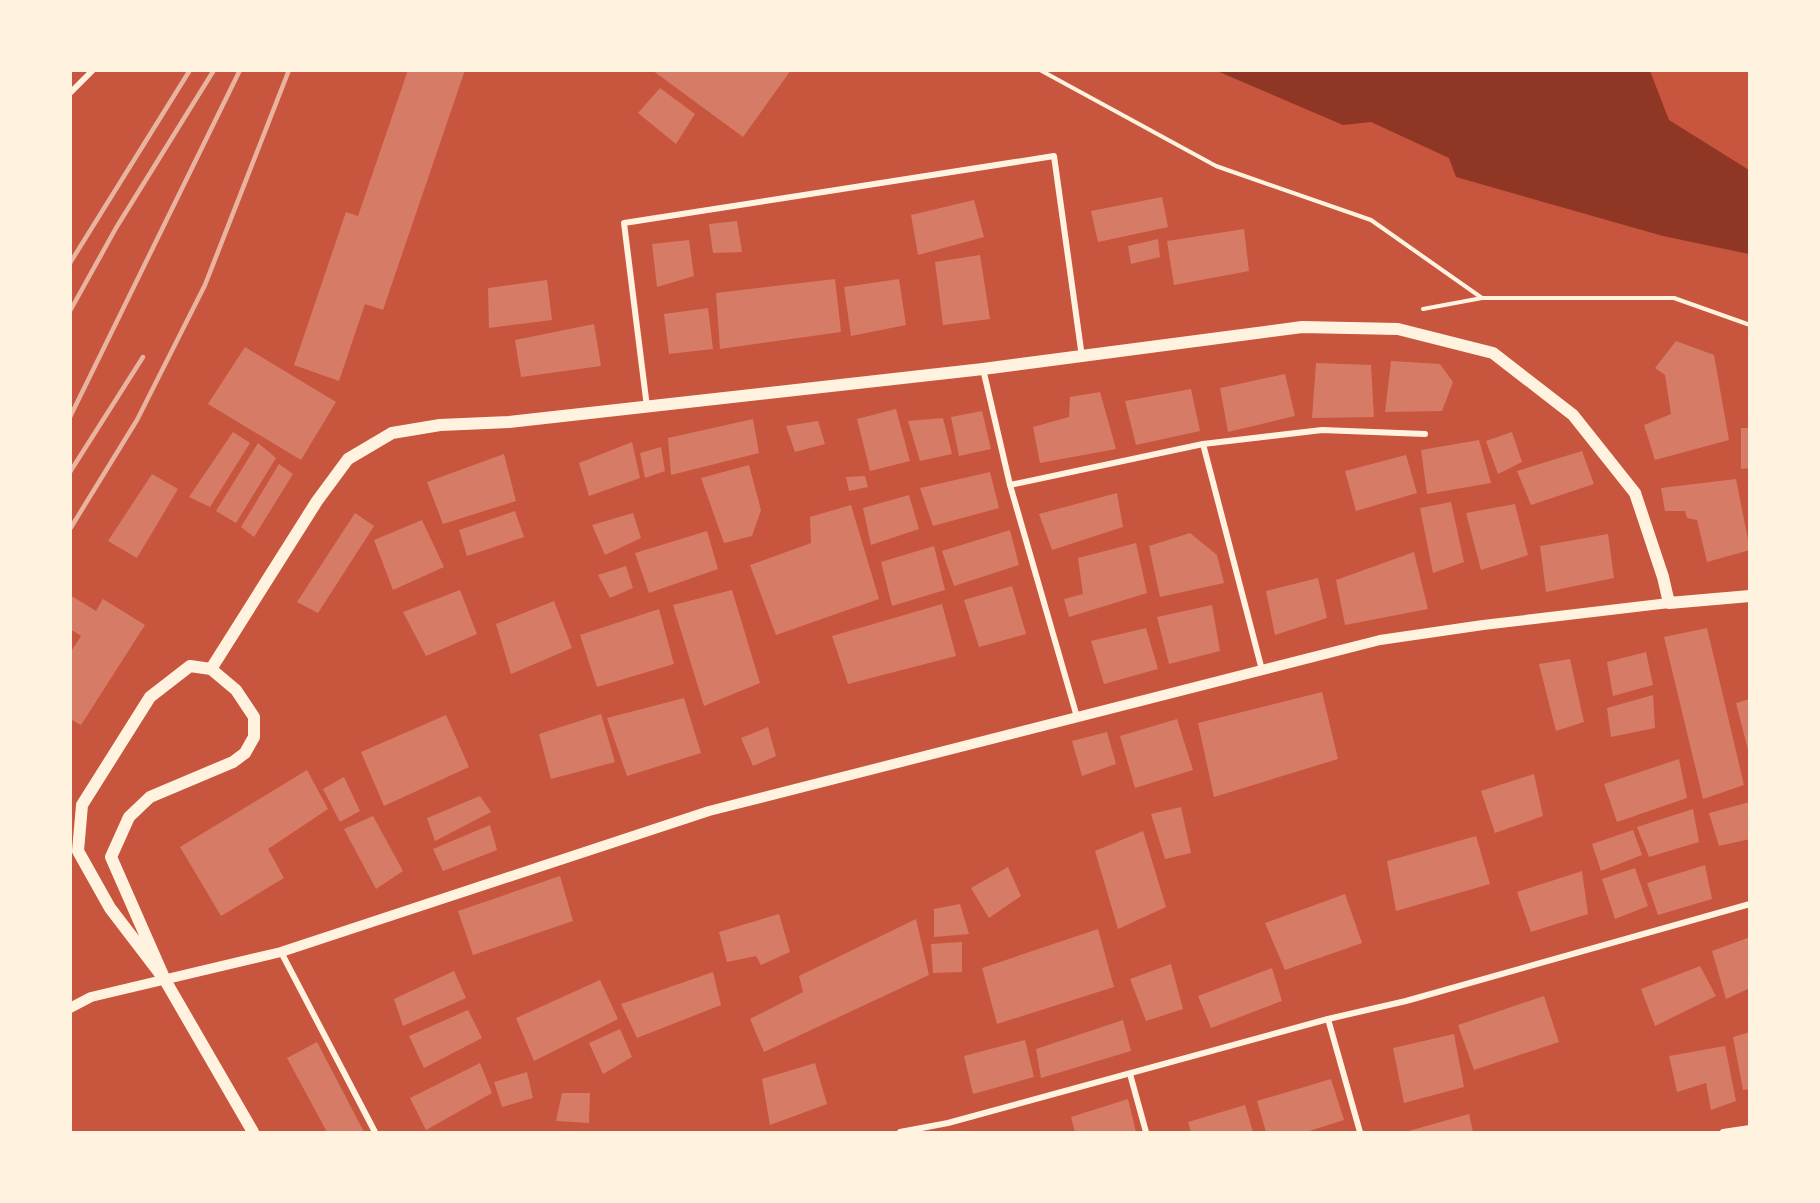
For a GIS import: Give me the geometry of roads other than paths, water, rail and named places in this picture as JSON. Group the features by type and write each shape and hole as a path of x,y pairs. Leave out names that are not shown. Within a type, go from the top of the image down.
{"main road":[{"path":"211,669 317,501 348,459 392,433 440,425 509,422 983,369 1302,327 1398,329 1493,353 1573,416 1635,493 1663,577 1669,603 1749,596"},
{"path":"165,980 110,908 78,851 82,806 150,697 190,666 211,669 236,690 254,717 254,737 245,753 233,762 150,797 129,817 111,857 165,980 253,1132"}],"street":[{"path":"70,93 93,70"},
{"path":"647,407 624,223 1054,156 1082,357"},
{"path":"983,369 1010,485 1077,717"},
{"path":"1010,485 1203,444 1322,430 1425,434"},
{"path":"1203,444 1262,670"},
{"path":"70,1008 91,997 281,952 709,811 1380,640 1669,603"},
{"path":"900,1132 948,1122 1328,1019 1406,1001 1749,904"},
{"path":"281,952 375,1132"},
{"path":"1328,1019 1360,1132"},
{"path":"1130,1074 1146,1132"},
{"path":"1723,1132 1749,1128"}],"railway":[{"path":"70,263 190,70"},
{"path":"70,311 116,228 214,70"},
{"path":"70,417 240,70"},
{"path":"70,529 137,420 205,285 289,70"},
{"path":"70,472 143,357"}]}
